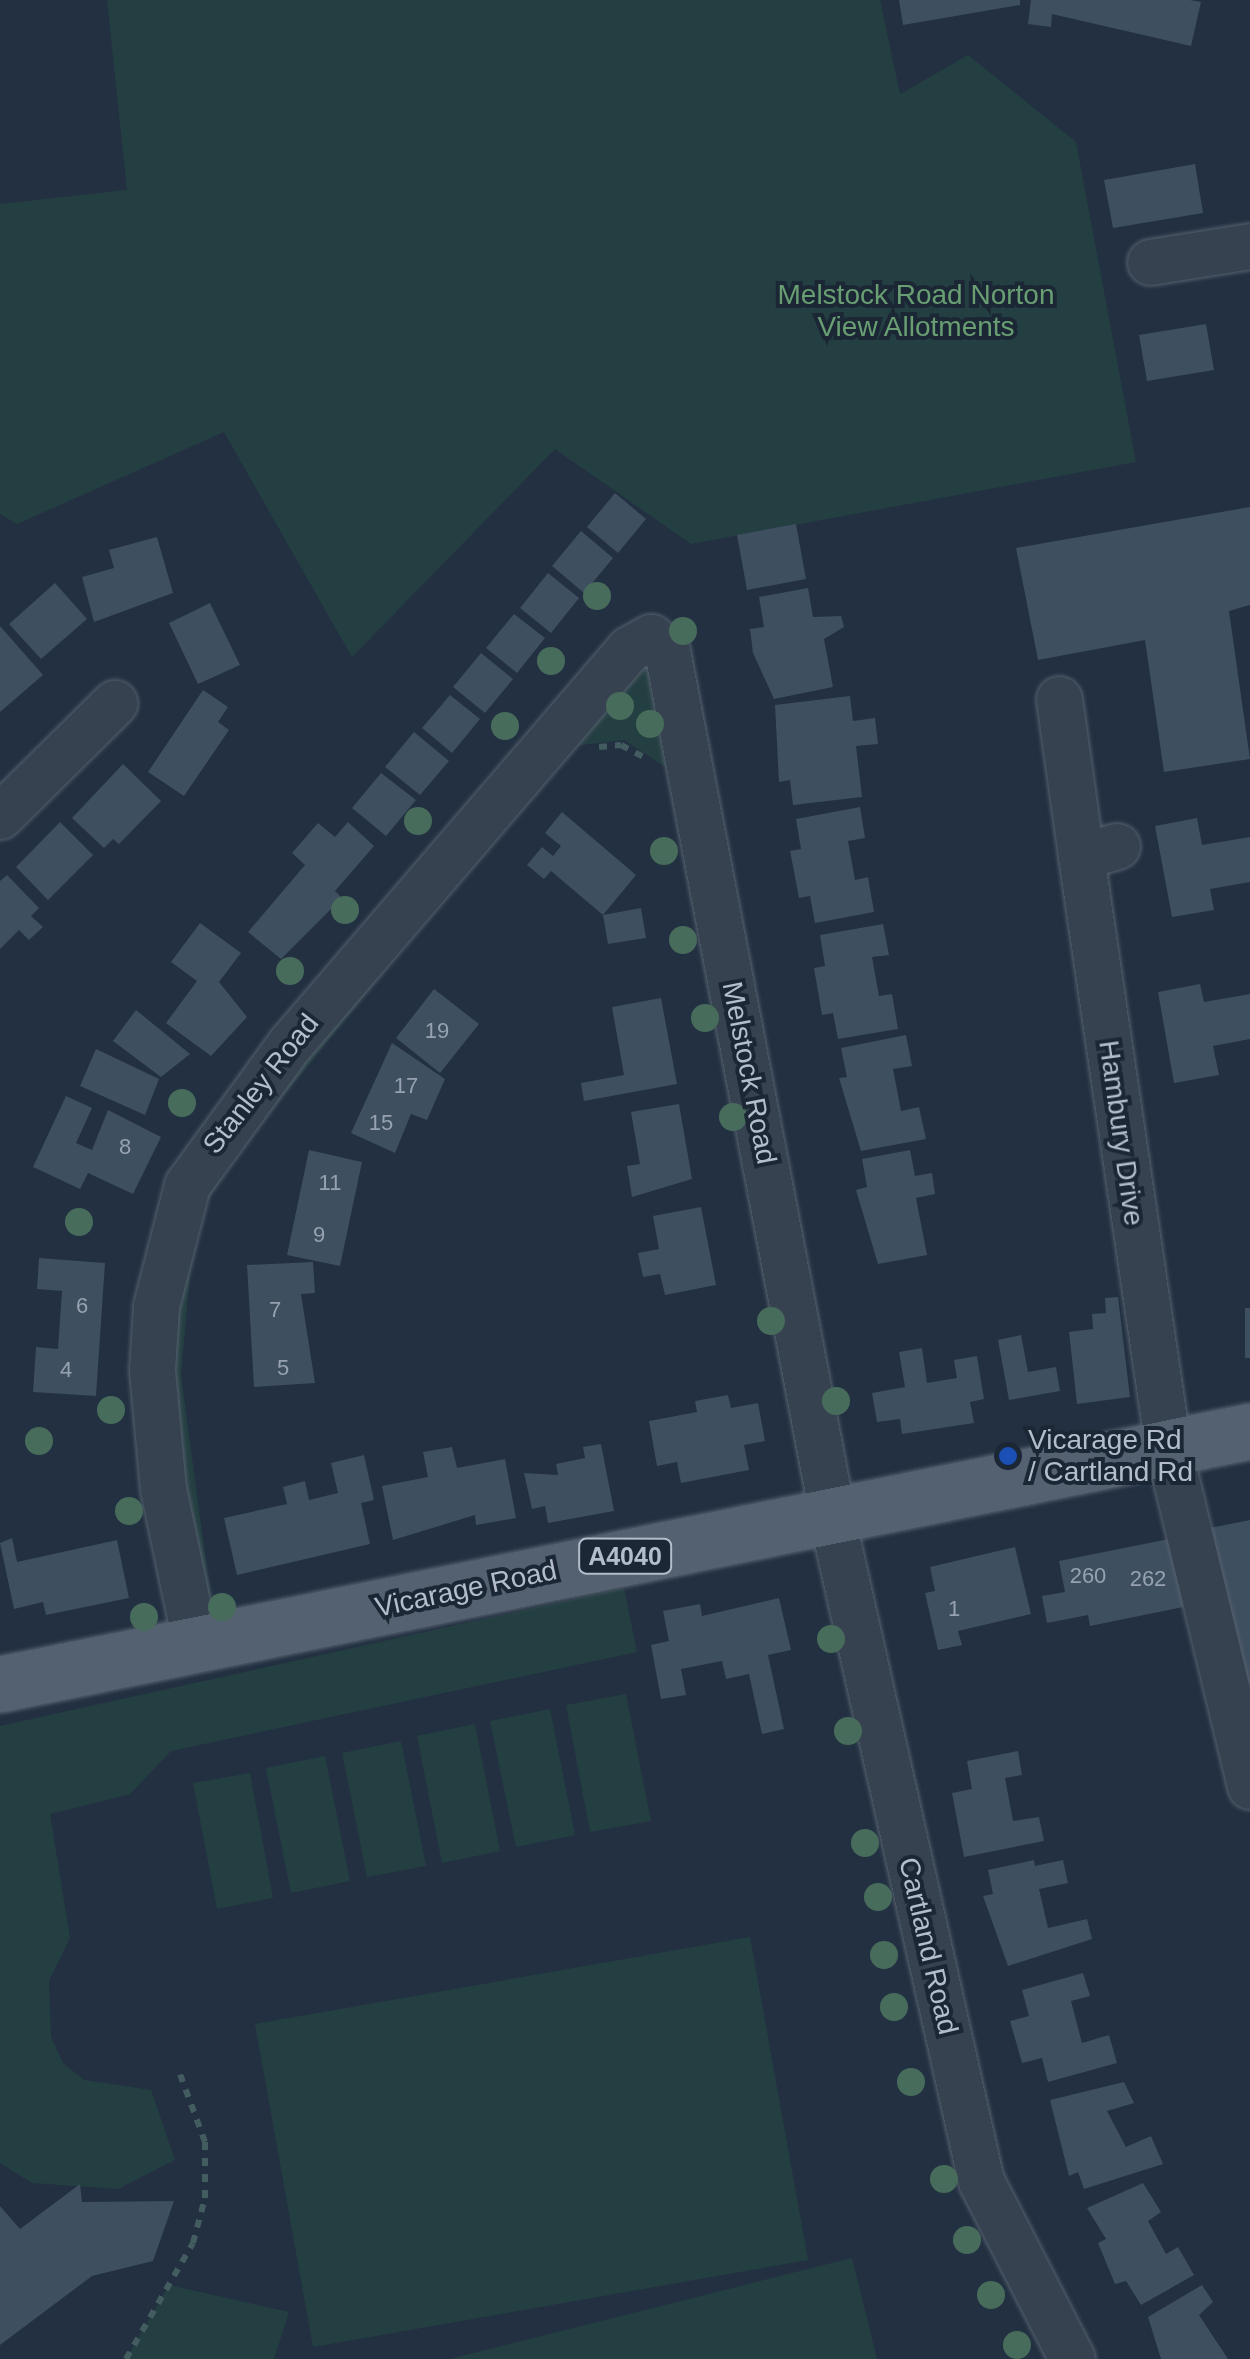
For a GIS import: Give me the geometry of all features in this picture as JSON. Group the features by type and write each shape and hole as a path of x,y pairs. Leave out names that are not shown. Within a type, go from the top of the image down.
{"main road":[{"name":"Vicarage Road","path":"0,1684 1250,1431"}],"street":[{"path":"1150,262 1249,246"},
{"name":"Melstock Road","path":"651,638 667,652 834,1516"},
{"name":"Stanley Road","path":"196,1645 163,1488 152,1370 156,1306 187,1185 288,1044 628,649 651,638"},
{"name":"Hambury Drive","path":"1059,699 1077,786 1099,851 1168,1447"},
{"path":"0,816 114,703"},
{"path":"1168,1447 1243,1728 1250,1786"},
{"name":"Cartland Road","path":"834,1516 981,2181 1072,2359"}],"path":[{"path":"586,748 622,745 663,768"},
{"path":"126,2359 193,2243 202,2210 205,2142 180,2074"}],"green space":[{"name":"Melstock Road Norton View Allotments","path":"107,0 880,0 900,94 968,55 1076,142 1136,462 691,544 555,449 352,657 224,432 17,524 0,514 0,204 127,190"},
{"path":"649,654 817,1484 804,1491 667,768 624,740 566,747 237,1153 195,1220 181,1375 213,1614 200,1619 168,1308 183,1225 224,1148 431,895"},
{"path":"624,1588 637,1652 171,1751 130,1794 50,1814 70,1938 49,1981 51,2037 63,2063 84,2080 151,2090 175,2160 118,2189 32,2183 0,2163 0,1726"},
{"path":"626,1694 651,1821 590,1832 566,1705"},
{"path":"550,1709 575,1835 516,1847 490,1721"},
{"path":"475,1724 500,1851 442,1863 417,1736"},
{"path":"401,1741 426,1866 367,1877 342,1753"},
{"path":"325,1756 350,1881 291,1893 266,1768"},
{"path":"250,1773 273,1898 217,1909 193,1783"},
{"path":"750,1937 808,2260 313,2347 255,2024"},
{"path":"852,2258 877,2359 450,2359"},
{"path":"169,2285 289,2312 274,2359 126,2359"}],"building":[{"path":"899,0 1020,0 1020,5 903,25"},
{"path":"1031,0 1201,2 1191,46 1052,14 1051,27 1028,24"},
{"path":"1195,164 1203,213 1113,228 1104,180"},
{"path":"1206,324 1214,370 1147,381 1139,335"},
{"path":"615,493 646,519 618,553 587,527"},
{"path":"1250,507 1250,605 1229,611 1250,759 1164,772 1145,640 1038,660 1016,548"},
{"path":"796,524 806,579 747,590 737,535"},
{"path":"581,531 613,558 584,593 552,566"},
{"path":"157,537 173,593 94,622 82,577 114,568 109,550"},
{"path":"548,573 579,598 551,633 520,608"},
{"path":"55,583 87,619 41,659 9,624"},
{"path":"808,588 813,617 841,616 844,627 824,639 833,687 774,699 753,653 750,629 764,627 759,597"},
{"path":"210,603 240,665 198,684 169,623"},
{"path":"514,614 545,638 517,673 486,648"},
{"path":"0,626 43,675 0,712"},
{"path":"481,653 513,679 485,713 453,687"},
{"path":"203,690 228,707 218,722 229,730 184,796 148,772"},
{"path":"450,695 480,719 452,753 422,728"},
{"path":"850,696 853,721 875,718 878,744 856,746 862,797 793,805 790,780 779,782 775,705"},
{"path":"414,732 449,761 420,795 385,767"},
{"path":"123,764 161,801 119,844 113,839 104,848 72,818"},
{"path":"381,773 416,800 386,836 352,808"},
{"path":"860,807 865,838 848,841 855,880 868,877 874,912 815,923 810,896 799,898 790,851 801,849 796,819"},
{"path":"562,812 636,875 603,915 551,871 544,879 527,865 542,847 553,856 561,846 545,833"},
{"path":"1197,818 1202,845 1250,837 1250,882 1210,889 1214,910 1172,917 1155,826"},
{"path":"60,822 93,855 48,900 16,867"},
{"path":"348,822 374,846 335,891 342,898 281,959 248,932 305,865 292,853 318,823 335,837"},
{"path":"7,875 39,908 31,916 43,927 29,940 19,930 0,949 0,881"},
{"path":"641,908 646,938 608,944 603,915"},
{"path":"200,923 241,953 219,982 247,1017 211,1056 166,1023 197,981 171,962"},
{"path":"883,924 889,955 872,957 879,996 892,994 898,1029 838,1039 833,1013 822,1015 814,968 825,966 820,935"},
{"path":"1200,984 1204,1002 1250,994 1250,1039 1213,1046 1219,1075 1174,1083 1158,992"},
{"path":"434,989 479,1024 440,1073 396,1038"},
{"path":"661,998 677,1084 584,1101 581,1083 624,1075 612,1007"},
{"path":"136,1010 190,1054 161,1077 113,1041"},
{"path":"906,1035 912,1066 893,1069 901,1111 919,1107 926,1139 861,1151 839,1078 847,1077 841,1048"},
{"path":"392,1043 445,1079 427,1120 411,1114 395,1153 351,1133"},
{"path":"96,1049 159,1079 145,1115 80,1086"},
{"path":"66,1096 92,1108 76,1143 92,1150 108,1110 161,1137 133,1194 88,1173 80,1189 33,1167"},
{"path":"679,1104 692,1179 632,1197 627,1166 640,1164 631,1112"},
{"path":"309,1150 362,1162 340,1266 287,1255"},
{"path":"910,1150 915,1176 932,1173 935,1194 916,1198 927,1255 878,1264 856,1190 867,1187 862,1159"},
{"path":"701,1207 716,1285 665,1295 660,1274 643,1277 638,1253 659,1249 653,1216"},
{"path":"39,1258 105,1263 96,1396 33,1392 36,1347 58,1349 62,1291 37,1289"},
{"path":"313,1262 315,1293 301,1294 315,1383 254,1387 247,1265"},
{"path":"1118,1297 1130,1397 1077,1404 1069,1332 1093,1329 1092,1314 1106,1313 1105,1298"},
{"path":"1245,1308 1250,1308 1250,1358 1245,1358"},
{"path":"1021,1335 1028,1372 1056,1367 1060,1391 1009,1400 998,1340"},
{"path":"922,1348 927,1383 957,1378 954,1360 977,1356 984,1399 970,1402 974,1423 902,1434 900,1419 877,1422 872,1393 905,1387 899,1352"},
{"path":"728,1395 731,1408 758,1403 765,1441 744,1445 749,1470 681,1483 677,1462 657,1466 649,1421 697,1412 695,1401"},
{"path":"601,1444 614,1511 548,1523 545,1506 532,1509 524,1473 558,1475 556,1464 585,1458 583,1447"},
{"path":"452,1447 457,1468 505,1459 516,1518 476,1525 475,1515 393,1540 382,1486 428,1477 423,1452"},
{"path":"364,1455 374,1500 361,1503 370,1544 237,1575 224,1518 287,1504 283,1487 305,1481 309,1500 338,1493 331,1463"},
{"path":"1250,1520 1250,1683 1235,1686 1205,1529"},
{"path":"12,1538 17,1562 117,1540 129,1598 46,1615 43,1602 14,1609 0,1543"},
{"path":"1174,1538 1188,1606 1090,1626 1088,1615 1047,1623 1042,1596 1065,1592 1059,1561"},
{"path":"1015,1547 1031,1614 958,1631 962,1645 938,1650 925,1593 935,1591 930,1567"},
{"path":"779,1598 791,1650 768,1655 784,1729 762,1734 749,1674 726,1679 722,1661 681,1669 686,1695 661,1699 651,1645 669,1641 663,1611 700,1604 702,1616"},
{"path":"1018,1751 1022,1775 1005,1778 1013,1821 1039,1817 1044,1841 964,1857 952,1793 972,1789 967,1761"},
{"path":"1034,1860 1035,1866 1063,1860 1068,1883 1039,1889 1048,1928 1087,1919 1092,1939 1008,1966 983,1896 993,1894 988,1870"},
{"path":"1083,1973 1090,1996 1071,2001 1082,2043 1109,2035 1117,2063 1048,2082 1042,2058 1022,2063 1010,2021 1029,2016 1022,1990"},
{"path":"1124,2082 1134,2103 1107,2111 1126,2147 1151,2136 1163,2164 1084,2189 1078,2172 1069,2176 1050,2100"},
{"path":"1143,2183 1161,2212 1148,2221 1166,2254 1178,2247 1194,2275 1141,2305 1126,2281 1115,2284 1098,2243 1106,2239 1087,2208"},
{"path":"80,2184 82,2202 174,2201 153,2261 92,2276 0,2345 0,2206 20,2229"},
{"path":"1202,2285 1213,2302 1199,2315 1228,2359 1161,2359 1148,2317"}],"place":[{"name":"Vicarage Rd / Cartland Rd","path":"1008,1456"}]}
